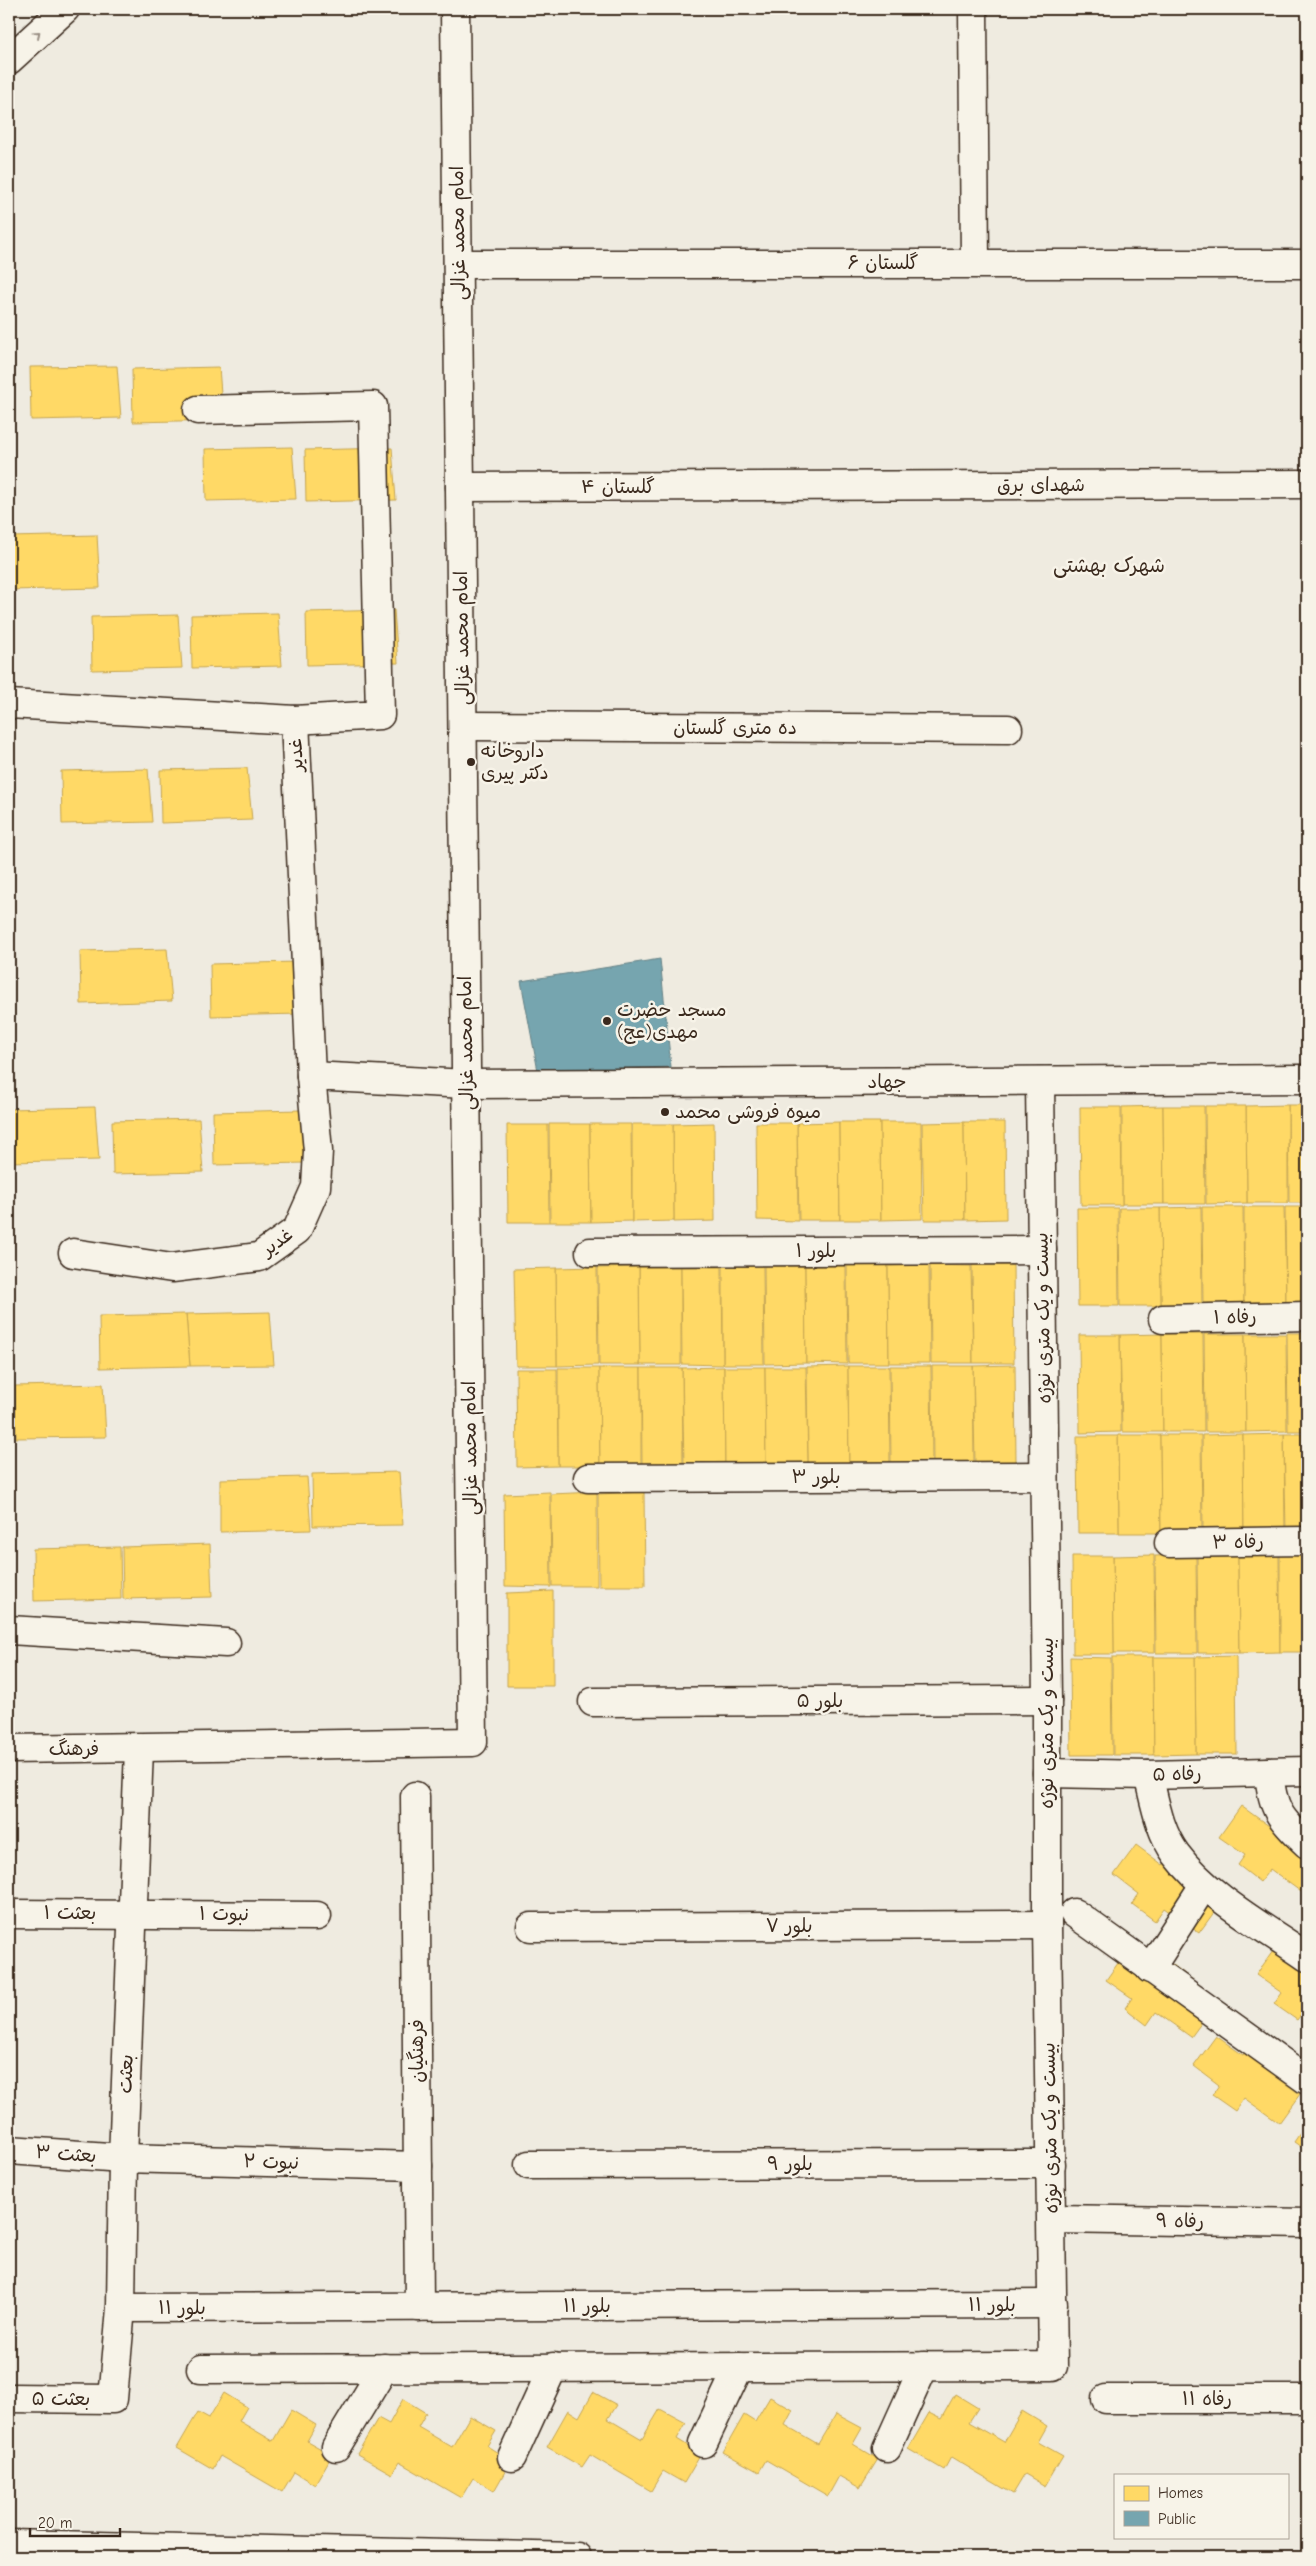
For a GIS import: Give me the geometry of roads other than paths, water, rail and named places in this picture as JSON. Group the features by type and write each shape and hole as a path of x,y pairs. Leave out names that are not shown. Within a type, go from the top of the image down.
{"street":[{"path":"9,60 65,9"},
{"name":"امام محمد غزالی","path":"139,1748 474,1742 455,9"},
{"path":"973,9 974,262"},
{"name":"گلستان ۶","path":"458,264 974,262 1307,264"},
{"path":"198,410 373,406 380,715 295,720"},
{"name":"شهدای برق","path":"775,486 1307,484"},
{"name":"گلستان ۴","path":"460,487 775,486"},
{"name":"غدیر","path":"9,704 295,720 311,1076 318,1151 316,1188 297,1230 259,1257 172,1268 72,1253"},
{"name":"ده متری گلستان","path":"463,726 1008,729"},
{"path":"311,1076 466,1084"},
{"name":"جهاد","path":"466,1084 1307,1079"},
{"name":"بیست و یک متری نوژه","path":"924,2366 1053,2366 1047,1925 1047,1700 1040,1081"},
{"name":"بلور ۱","path":"590,1252 1042,1250"},
{"name":"رفاه ۱","path":"1163,1319 1307,1316"},
{"name":"بلور ۳","path":"588,1478 1044,1476"},
{"name":"رفاه ۳","path":"1169,1543 1307,1541"},
{"path":"9,1630 226,1643"},
{"name":"بلور ۵","path":"593,1702 1047,1700"},
{"name":"فرهنگ","path":"9,1749 139,1748"},
{"name":"بعثت","path":"113,2399 121,2308 123,2158 131,1913 139,1748"},
{"name":"رفاه ۵","path":"1047,1773 1148,1775 1307,1771"},
{"path":"1269,1772 1270,1796 1285,1824 1307,1844"},
{"path":"1148,1775 1159,1819 1175,1853 1204,1885 1307,1957"},
{"name":"فرهنگیان","path":"415,1796 419,2307"},
{"path":"1150,1968 1204,1885"},
{"path":"1074,1912 1307,2080"},
{"name":"بعثت ۱","path":"9,1914 131,1913"},
{"name":"نبوت ۱","path":"131,1913 317,1916"},
{"name":"بلور ۷","path":"531,1928 1047,1925"},
{"name":"بعثت ۳","path":"9,2150 123,2158"},
{"name":"نبوت ۲","path":"123,2158 418,2166"},
{"name":"بلور ۹","path":"529,2165 1051,2164"},
{"name":"رفاه ۹","path":"1052,2220 1307,2223"},
{"name":"بلور ۱۱","path":"121,2308 1053,2304"},
{"path":"201,2369 924,2366 887,2448"},
{"path":"512,2457 553,2367"},
{"path":"703,2443 739,2367"},
{"path":"336,2447 384,2368"},
{"name":"بعثت ۵","path":"9,2398 113,2399"},
{"name":"رفاه ۱۱","path":"1106,2399 1307,2399"},
{"path":"9,2544 577,2557"}],"place":[{"name":"داروخانه دکتر پیری","path":"471,762"},
{"name":"مسجد حضرت مهدی(عج)","path":"607,1021"},
{"name":"میوه فروشی محمد","path":"665,1112"}],"district":[{"name":"شهرک بهشتی","path":"1109,565"}]}
